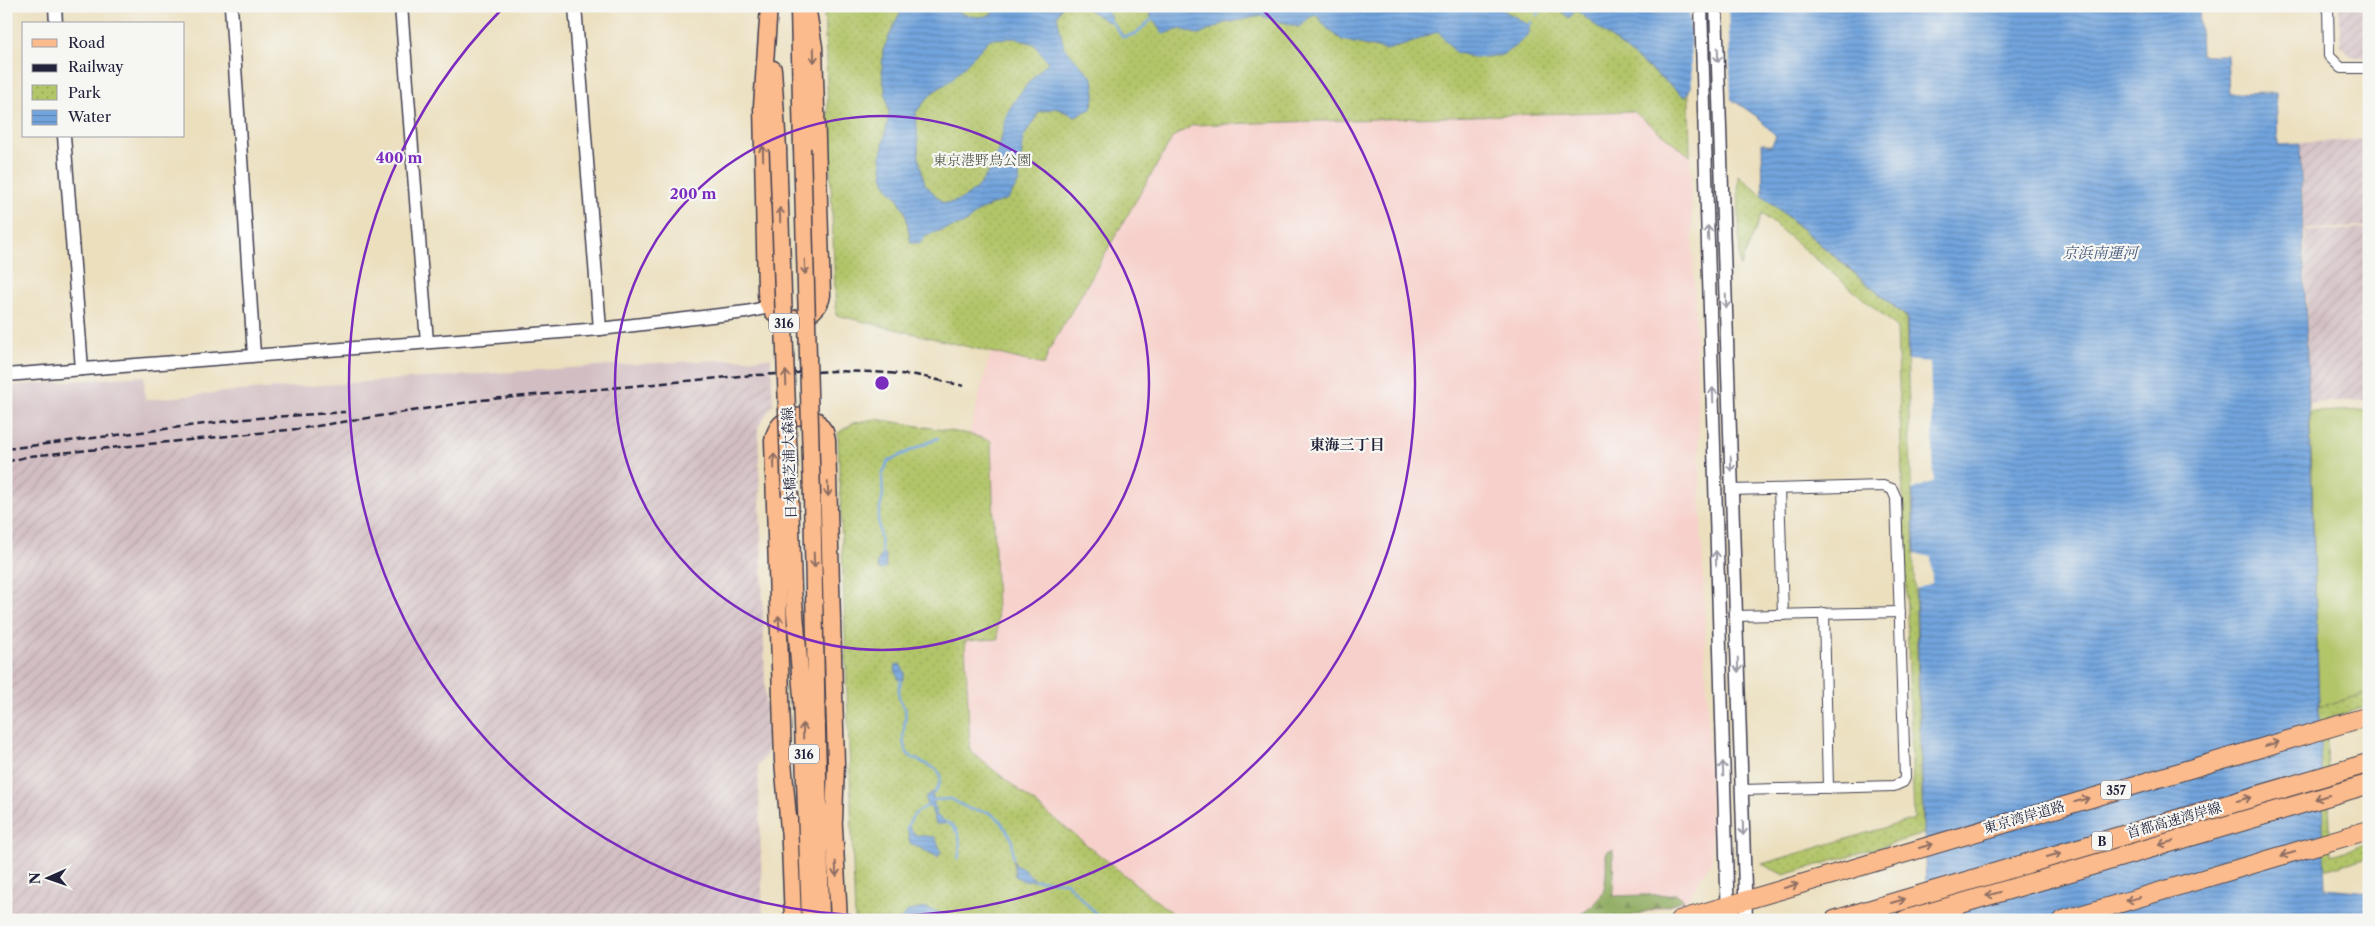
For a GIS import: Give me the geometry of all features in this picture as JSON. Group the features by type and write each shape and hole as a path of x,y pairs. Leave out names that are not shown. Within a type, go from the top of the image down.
{"highway":[{"name":"東京湾岸道路","path":"1679,920 1734,908 1863,864 2369,716"},
{"name":"首都高速湾岸線","path":"1835,920 2369,763"},
{"name":"首都高速湾岸線","path":"1905,920 2369,784"},
{"path":"2063,920 2369,830"}],"main road":[{"name":"日本橋芝浦大森線","path":"769,6 778,149 793,589 802,697 810,920"},
{"path":"769,6 762,106 766,290 769,306 782,317 794,318 814,312 821,303 814,47 808,6"},
{"name":"日本橋芝浦大森線","path":"799,6 821,920"},
{"path":"789,829 783,761 774,441 778,426 783,420 801,416 816,420 825,432 827,440 836,764 834,820"},
{"name":"316","path":"793,589 789,829 793,920"},
{"name":"316","path":"814,589 827,714 839,920"}],"street":[{"path":"54,6 56,22"},
{"path":"231,6 254,355"},
{"path":"400,6 426,342"},
{"path":"575,6 600,329"},
{"path":"1701,6 1718,641 1734,908 1746,920"},
{"path":"1716,6 1742,790 1734,908"},
{"path":"2328,6 2329,56 2341,68 2369,68"},
{"path":"64,138 82,369"},
{"path":"6,375 600,329 741,313 769,306"},
{"path":"1732,490 1883,486 1892,489 1896,498 1900,612 1905,778 1903,782 1894,786 1742,790"},
{"path":"1779,489 1783,615"},
{"path":"1736,616 1900,612"},
{"path":"1824,613 1828,788"}],"shaded area":[{"path":"2339,6 2369,6 2369,56 2352,57 2341,46"},
{"path":"1633,111 1690,156 1712,861 1686,901 1625,920 1174,920 1173,913 970,751 965,641 998,638 991,441 969,434 991,352 1044,365 1049,350 1173,137 1193,125"},
{"path":"2369,139 2369,227 2304,229 2301,143"},
{"path":"2369,229 2369,400 2309,403 2305,231"},
{"path":"771,358 772,381 631,390 480,403 429,411 427,420 63,457 6,467 6,386 144,376 145,400 236,391 612,365"},
{"path":"772,381 773,404 758,427 767,754 758,765 763,920 6,920 6,467 63,457 426,420 429,411 480,403 631,390"}],"green space":[{"name":"東京港野鳥公園","path":"824,6 1687,6 1690,156 1633,111 1193,125 1173,137 1049,350 1044,365 836,315"},
{"path":"1738,175 1906,317 1923,834 1784,875 1762,864 1914,819 1897,327 1762,214 1740,267"},
{"path":"2369,410 2369,693 2319,707 2310,412"},
{"path":"875,419 969,434 991,441 998,639 965,641 970,751 1173,914 1174,920 855,920 838,433 853,423"},
{"path":"2369,693 2369,706 2326,719 2331,855 2369,844 2369,857 2324,870 2319,707"},
{"path":"1613,850 1614,896 1677,894 1684,900 1618,920 1569,920 1590,908 1597,901 1606,878 1606,854 1608,851"}],"water":[{"path":"903,6 938,6 978,17 993,13 999,6 1062,6 1057,16 1064,47 1093,78 1095,94 1091,109 1075,116 1056,108 1039,112 1023,138 1019,182 1008,199 976,213 966,223 926,235 920,243 911,243 905,211 897,197 888,188 883,175 881,156 889,114 882,71 883,50","holes":["1015,38 1034,44 1048,62 1017,97 1009,110 997,154 987,174 973,192 964,198 954,202 943,203 925,184 919,159 916,112 933,92 949,82 990,39"]},
{"path":"1082,6 1103,6 1111,17 1108,22"},
{"path":"1155,6 1496,6 1529,25 1528,34 1517,45 1502,55 1475,58 1455,52 1438,31 1408,44 1386,50 1342,40 1327,28 1317,15 1310,17 1299,27 1261,16 1225,23 1199,35 1181,29 1163,34 1150,16"},
{"name":"京浜南運河","path":"1556,6 2199,6 2201,55 2227,55 2229,94 2276,93 2278,145 2300,144 2325,888 2369,892 2369,920 1927,920 1907,317 1763,196 1762,143 1771,146 1776,136 1756,116 1698,76 1685,97 1576,10 1569,18"},
{"path":"882,554 885,554 886,567 882,570 878,569 877,563"},
{"path":"900,664 905,673 903,680 899,680 895,670 896,665"},
{"path":"932,792 936,815 946,822 945,824 936,824 931,808 927,806 925,798"},
{"path":"909,827 916,835 935,837 941,851 938,857 910,843 907,828"},
{"path":"1013,858 1016,866 1023,868 1035,880 1024,881 1015,876"},
{"path":"926,908 962,920 900,920 908,911"}],"pier":[{"path":"1689,6 1728,6 1731,101 1699,79 1692,91"},
{"path":"1908,360 1930,362 1934,481 1912,490"},
{"path":"1914,553 1931,557 1932,583 1915,589"}],"waterway":[{"path":"1537,15 1544,6"},
{"path":"1110,20 1123,37 1135,34 1152,19"},
{"path":"882,554 878,518 883,495 882,476 888,461 938,438"},
{"path":"901,680 899,697 906,713 903,734 904,746 911,756 937,770 940,775 939,783 934,793"},
{"path":"934,800 951,799 969,809 988,812 999,819 1012,839 1013,858"},
{"path":"907,828 914,815 927,806"},
{"path":"946,822 958,833 960,848 958,860"},
{"path":"1035,880 1066,882 1102,920"}],"railway":[{"path":"6,462 30,456 298,429 481,400 740,376 834,371 872,372 916,375 964,386"},
{"path":"6,449 244,419 345,412"}],"district":[{"name":"東海三丁目","path":"1347,444"}]}
